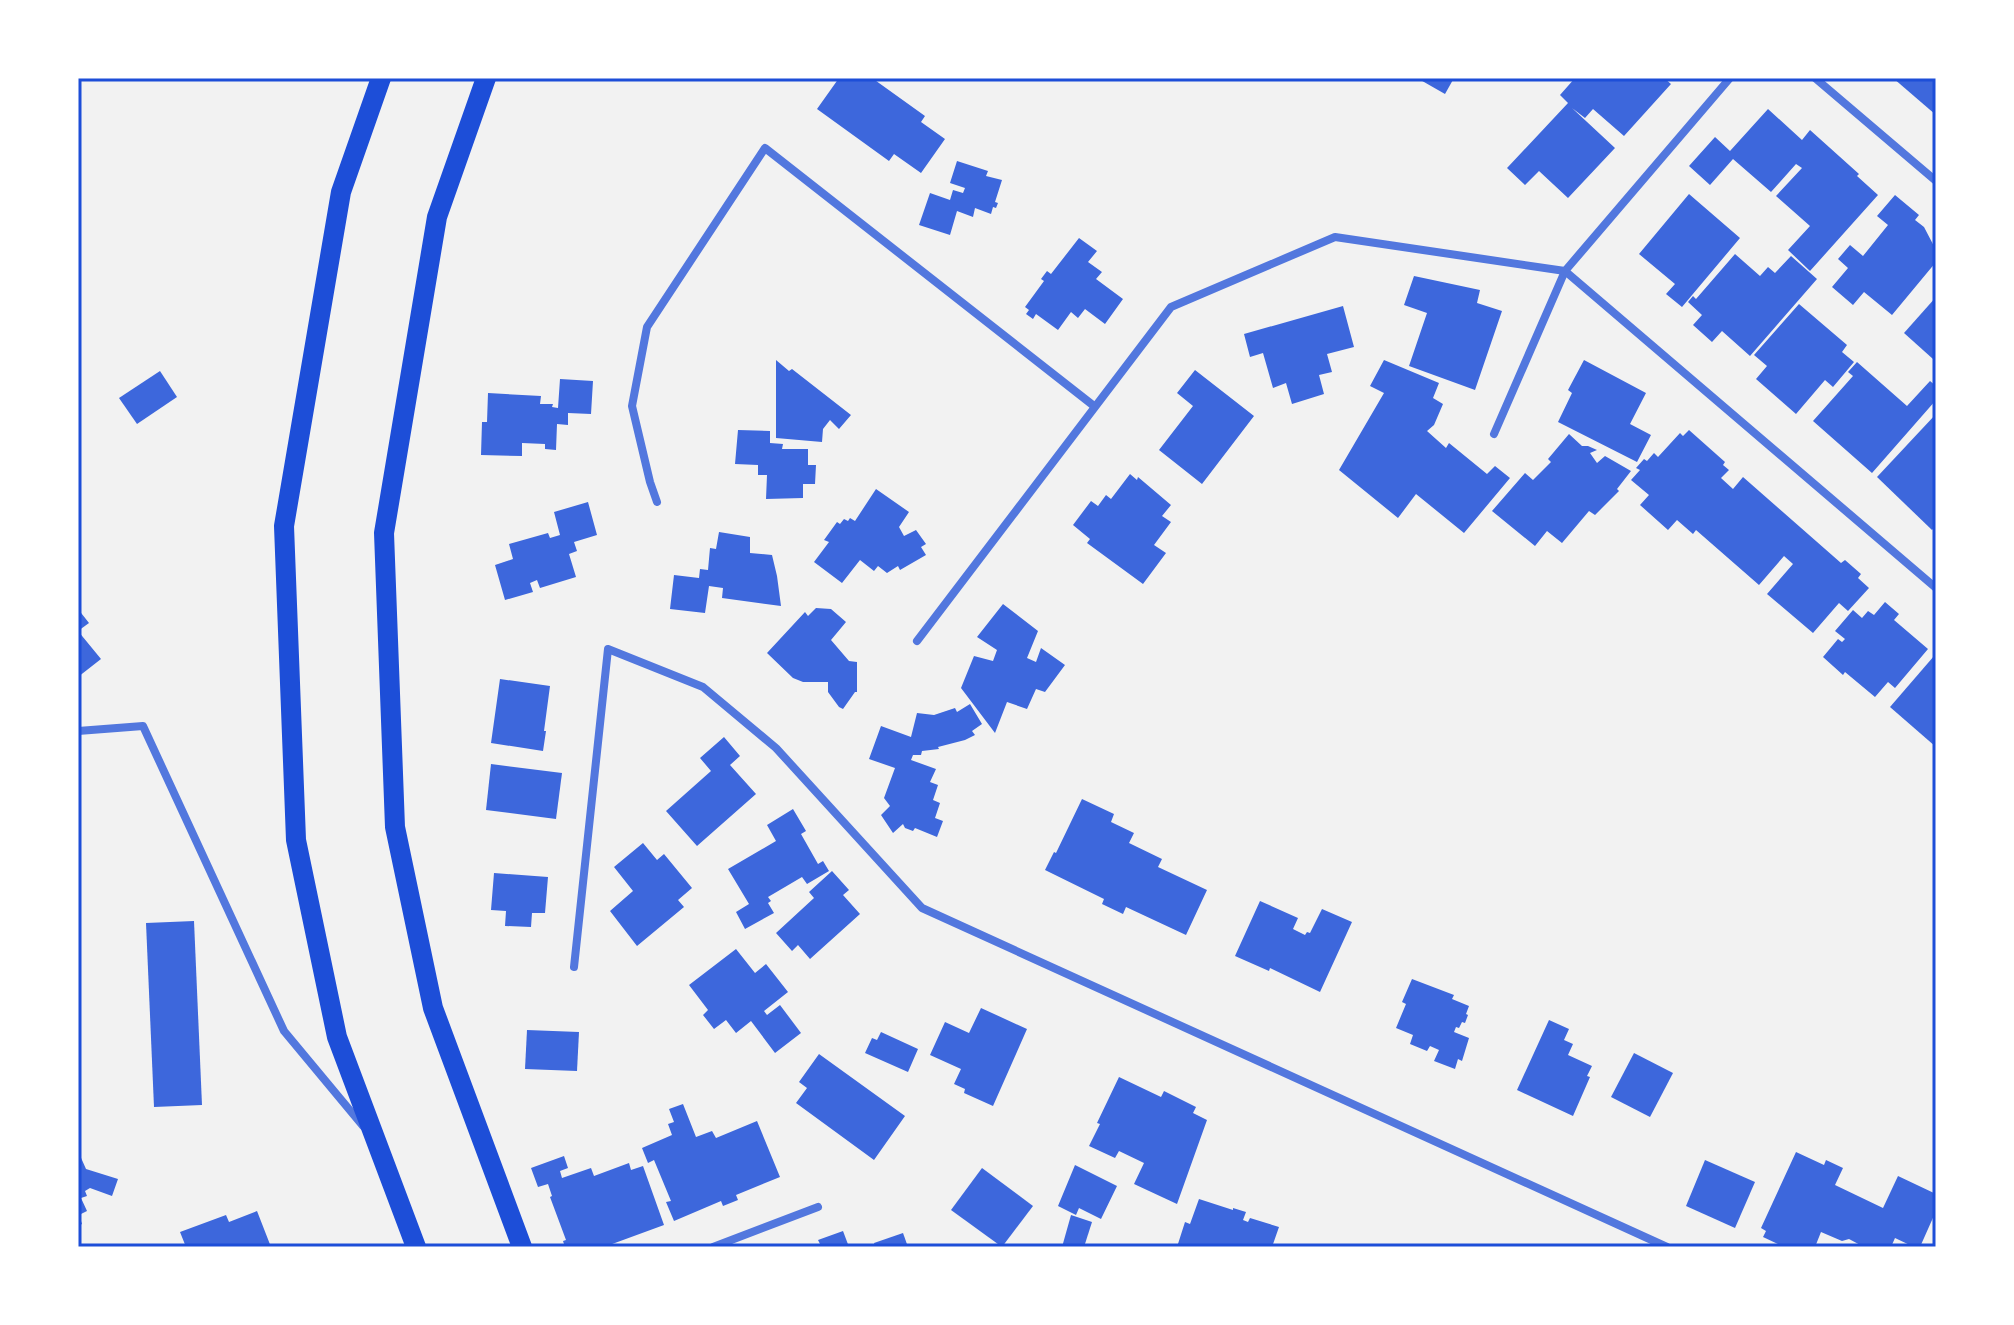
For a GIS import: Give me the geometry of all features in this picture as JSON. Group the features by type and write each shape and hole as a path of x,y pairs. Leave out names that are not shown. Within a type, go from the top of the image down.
{"main road":[{"path":"381,78 341,192 284,526 296,840 337,1037 416,1247"},
{"path":"486,78 437,217 384,533 395,827 433,1008 522,1247"}],"street":[{"path":"1494,434 1565,271 1730,78"},
{"path":"1815,78 1936,181"},
{"path":"657,502 632,406 647,327 765,148 1094,406"},
{"path":"917,641 1171,307 1335,237 1565,271 1936,588"},
{"path":"574,967 608,649 703,687 776,748 922,908 1667,1247"},
{"path":"78,731 143,726 284,1031 377,1142"},
{"path":"713,1247 818,1207"}],"building":[{"path":"839,78 872,78 925,116 921,122 945,139 921,173 894,154 889,161 817,109"},
{"path":"1417,78 1454,78 1445,94"},
{"path":"1575,78 1664,78 1671,84 1624,136 1593,109 1585,118 1572,108 1615,148 1568,198 1539,171 1525,185 1507,168 1568,103 1560,95"},
{"path":"1893,78 1936,78 1936,115"},
{"path":"1768,109 1802,140 1810,130 1878,195 1810,271 1788,250 1810,226 1776,196 1802,168 1796,164 1771,192 1733,159 1710,185 1689,166 1715,137 1730,151"},
{"path":"957,161 988,171 986,176 1002,180 996,208 993,207 991,214 975,208 973,217 957,211 950,235 919,225 930,193 950,200 953,190 963,193 965,188 950,183"},
{"path":"1689,194 1740,238 1682,307 1666,294 1675,284 1639,254"},
{"path":"1895,195 1919,215 1915,220 1924,227 1936,250 1936,262 1892,315 1864,292 1853,305 1832,287 1848,268 1838,259 1850,245 1863,256 1888,225 1877,216"},
{"path":"1079,238 1097,251 1088,262 1102,272 1096,279 1123,299 1105,324 1085,309 1078,318 1071,312 1058,330 1036,314 1033,319 1026,314 1029,310 1025,307 1044,281 1041,279 1047,271 1051,274"},
{"path":"1735,254 1760,276 1768,267 1775,273 1791,256 1817,279 1750,356 1722,331 1712,342 1693,325 1702,315 1688,302 1693,296 1696,299"},
{"path":"1414,276 1480,290 1477,303 1502,311 1475,390 1409,366 1427,313 1404,305"},
{"path":"1936,297 1936,355 1933,359 1904,333"},
{"path":"1799,304 1847,345 1842,352 1854,362 1833,387 1825,380 1796,414 1756,379 1767,366 1754,355"},
{"path":"1343,306 1354,347 1327,354 1332,372 1319,375 1324,394 1292,404 1286,383 1273,388 1263,353 1250,357 1244,334"},
{"path":"776,360 851,415 839,429 830,420 823,429 822,442 776,438"},
{"path":"1384,360 1439,383 1433,398 1443,404 1434,425 1427,431 1446,448 1449,443 1487,474 1495,466 1510,478 1464,533 1416,494 1398,518 1339,470 1384,393 1370,386"},
{"path":"1584,360 1646,393 1630,424 1651,435 1637,462 1558,422 1572,393 1568,390"},
{"path":"1857,362 1907,406 1930,381 1936,386 1936,400 1872,473 1813,421 1853,376 1848,372"},
{"path":"1195,370 1254,416 1202,484 1159,450 1193,406 1177,393"},
{"path":"160,371 177,397 137,424 119,398"},
{"path":"560,379 593,381 591,414 568,413 568,425 557,424 556,450 545,449 545,444 522,443 522,456 481,455 482,422 487,422 488,393 541,396 540,404 553,404 552,407 558,408"},
{"path":"1936,414 1936,526 1932,530 1877,477"},
{"path":"738,430 770,431 770,443 783,444 782,449 808,449 808,465 816,465 815,484 803,484 803,498 766,499 767,475 758,475 758,465 735,464"},
{"path":"1689,430 1725,462 1723,465 1729,470 1721,478 1733,489 1743,477 1841,563 1845,560 1861,574 1858,578 1869,588 1848,611 1839,603 1813,633 1767,594 1793,564 1784,556 1759,585 1696,530 1693,534 1677,520 1668,530 1640,505 1649,495 1631,480 1640,470 1636,468 1654,453 1658,457 1680,433 1683,436"},
{"path":"1569,434 1582,446 1597,450 1590,453 1597,463 1605,456 1631,471 1617,489 1619,491 1595,515 1589,511 1562,543 1547,531 1535,546 1492,511 1525,473 1533,480 1551,462 1548,459"},
{"path":"1130,474 1137,480 1138,477 1171,505 1162,516 1171,522 1154,545 1166,553 1143,584 1087,543 1090,539 1073,525 1091,501 1098,506 1106,495 1111,499"},
{"path":"876,489 909,512 899,527 904,536 916,530 926,544 921,547 926,555 900,570 898,566 887,573 878,566 874,571 860,560 842,583 814,562 829,542 824,540 837,522 840,524 850,518 855,521"},
{"path":"588,502 597,535 574,542 577,551 569,554 576,577 540,588 537,580 530,583 533,592 505,600 495,565 513,559 509,544 548,533 550,538 560,535 554,512"},
{"path":"719,532 750,537 750,553 772,555 781,606 722,598 723,588 709,586 705,613 670,609 674,575 699,578 700,569 708,570 710,548 716,549"},
{"path":"1885,602 1899,614 1894,620 1928,649 1895,688 1888,682 1875,697 1823,657 1838,639 1842,642 1845,639 1835,631 1853,610 1862,618 1868,611 1874,615"},
{"path":"1003,604 1038,631 1027,658 1036,662 1041,648 1065,665 1045,692 1036,689 1027,709 1007,702 995,733 961,688 974,656 993,661 997,650 977,637"},
{"path":"816,608 831,609 846,622 831,640 849,661 857,662 857,692 843,709 828,692 828,682 803,682 793,678 767,653 805,612 808,616"},
{"path":"78,609 89,623 78,631"},
{"path":"78,631 101,659 78,677"},
{"path":"1934,656 1936,659 1936,747 1890,707"},
{"path":"500,679 550,686 543,751 491,743"},
{"path":"970,704 982,724 972,731 975,735 939,749 922,751 921,755 913,755 911,760 936,769 930,782 938,785 933,800 940,803 935,818 943,821 937,837 915,828 913,831 905,828 903,824 893,833 881,815 890,806 884,798 895,768 869,759 881,726 911,737 917,713 934,715 955,708 957,712"},
{"path":"724,737 740,756 730,765 756,794 697,846 666,811 711,771 700,758"},
{"path":"491,764 562,773 556,819 486,810"},
{"path":"1082,799 1114,814 1111,822 1134,833 1129,843 1162,859 1158,867 1207,890 1186,935 1126,907 1123,914 1102,904 1104,899 1045,870"},
{"path":"793,809 806,831 801,834 818,864 823,861 829,871 807,884 802,877 768,897 774,913 745,929 736,912 749,904 728,869 776,841 767,825"},
{"path":"643,843 657,860 664,854 692,888 678,900 684,907 637,946 610,911 633,891 614,867"},
{"path":"832,871 849,890 843,895 860,914 810,959 798,945 792,951 776,933 814,898 809,892"},
{"path":"494,873 548,877 545,913 532,913 531,927 505,926 506,911 491,910"},
{"path":"1260,901 1298,918 1293,929 1305,935 1310,933 1322,909 1352,922 1320,992 1270,968 1269,971 1235,956"},
{"path":"194,921 202,1105 154,1107 146,923"},
{"path":"736,949 755,973 766,964 788,992 764,1011 767,1015 780,1005 801,1033 775,1053 751,1021 736,1033 726,1020 714,1029 703,1015 708,1010 689,985"},
{"path":"1412,979 1454,995 1452,999 1469,1006 1465,1023 1462,1022 1454,1032 1469,1038 1462,1061 1458,1059 1455,1069 1434,1061 1439,1050 1430,1046 1427,1051 1410,1044 1413,1035 1396,1028"},
{"path":"981,1008 1027,1029 993,1106 964,1093 965,1089 954,1084 961,1069 930,1055 945,1022 969,1033"},
{"path":"1549,1020 1569,1029 1564,1040 1573,1044 1568,1055 1592,1066 1573,1116 1517,1090"},
{"path":"527,1030 579,1032 577,1071 525,1069"},
{"path":"881,1032 918,1049 908,1072 865,1053 872,1038 877,1040"},
{"path":"1634,1053 1673,1073 1650,1117 1611,1097"},
{"path":"819,1054 905,1116 874,1160 796,1103 807,1088 799,1082"},
{"path":"1119,1077 1161,1097 1164,1091 1196,1107 1193,1113 1207,1120 1177,1204 1134,1184 1144,1163 1119,1151 1115,1158 1089,1146"},
{"path":"683,1104 696,1137 712,1131 716,1138 757,1121 780,1177 736,1195 738,1200 723,1206 721,1201 674,1221 666,1202 671,1201 654,1160 648,1163 642,1148 672,1135 668,1124 674,1122 669,1109"},
{"path":"78,1151 86,1169 118,1179 112,1196 90,1188 85,1191 87,1196 81,1198 87,1211 79,1215 82,1224 78,1226"},
{"path":"1796,1152 1824,1165 1826,1160 1843,1168 1835,1185 1883,1208 1898,1176 1936,1194 1936,1211 1920,1247 1895,1238 1891,1247 1864,1247 1849,1239 1842,1241 1821,1232 1815,1247 1784,1247 1763,1237 1766,1231 1761,1228"},
{"path":"564,1156 568,1168 560,1171 562,1178 591,1168 594,1176 629,1163 631,1170 643,1166 664,1225 604,1247 565,1247 563,1241 566,1240 548,1184 538,1187 531,1168"},
{"path":"1705,1160 1755,1182 1735,1228 1686,1206"},
{"path":"1075,1165 1117,1186 1101,1219 1079,1208 1076,1215 1058,1206"},
{"path":"982,1168 1033,1206 1002,1247 951,1210"},
{"path":"1199,1199 1246,1212 1243,1220 1248,1222 1250,1218 1279,1227 1272,1247 1177,1247 1185,1222 1190,1224"},
{"path":"257,1211 271,1247 186,1247 180,1232 226,1215 229,1222"},
{"path":"1071,1215 1092,1222 1084,1247 1062,1247"},
{"path":"843,1231 849,1247 814,1247 820,1244 818,1240"},
{"path":"903,1233 908,1247 875,1247 874,1243"}]}
